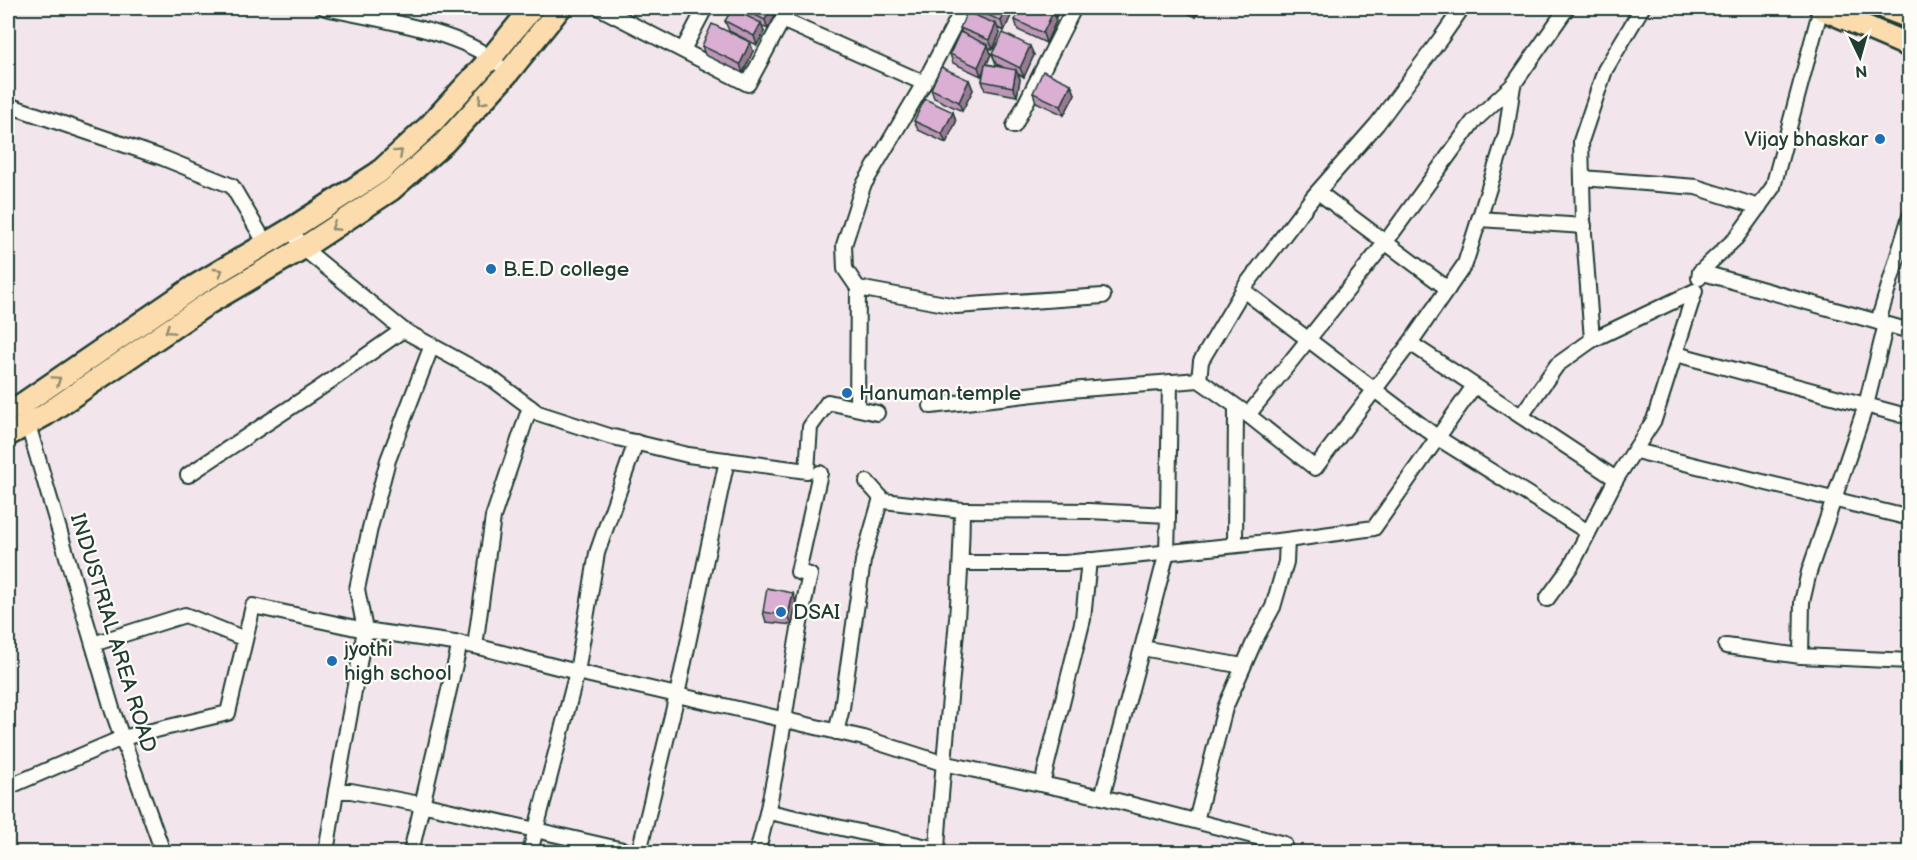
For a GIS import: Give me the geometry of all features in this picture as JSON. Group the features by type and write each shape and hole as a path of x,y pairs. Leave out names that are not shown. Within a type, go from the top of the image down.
{"highway":[{"path":"1821,8 1910,46"},
{"path":"1886,8 1910,17"}],"main road":[{"path":"8,435 19,413 195,286 291,229 378,173 429,126 491,58 532,8"},
{"path":"19,413 303,248 391,190 445,142 508,73 560,8"},
{"path":"429,126 445,142"},
{"path":"378,173 391,190"}],"street":[{"path":"325,8 451,37 491,58 508,73"},
{"path":"600,8 748,84 786,14 924,83"},
{"path":"683,50 705,8"},
{"path":"857,408 858,288 845,268 844,244 863,186 924,83 963,8"},
{"path":"1014,126 1074,8"},
{"path":"1198,380 1201,361 1243,290 1318,192 1377,124 1462,8"},
{"path":"1235,545 1242,411 1307,341 1385,243 1473,122 1513,85 1567,8"},
{"path":"1592,340 1581,141 1605,70 1642,8"},
{"path":"1547,599 1571,566 1617,479 1654,420 1701,272 1736,238 1773,187 1821,8"},
{"path":"931,406 1069,390 1198,380 1315,468 1410,344 1465,264 1506,134 1513,85"},
{"path":"8,105 163,158 232,186 266,244"},
{"path":"1582,178 1696,187 1759,207"},
{"path":"1318,192 1448,289"},
{"path":"1801,656 1802,602 1809,572 1866,405 1882,323 1910,216"},
{"path":"1479,219 1584,226"},
{"path":"291,229 303,248 403,330 491,378 538,413 688,455 807,471 810,427 828,402 877,413"},
{"path":"1701,272 1910,331"},
{"path":"858,288 956,306 1102,296"},
{"path":"1243,290 1307,341 1438,438 1588,532"},
{"path":"1521,417 1557,365 1592,340 1695,291"},
{"path":"188,475 403,330"},
{"path":"1410,344 1617,479"},
{"path":"326,852 365,630 357,589 388,460 432,345"},
{"path":"1676,354 1910,417"},
{"path":"1102,797 1167,552 1170,382"},
{"path":"962,563 1065,563 1287,540 1374,528 1474,386"},
{"path":"475,646 493,518 530,407"},
{"name":"INDUSTRIAL AREA ROAD","path":"19,413 122,738 163,852"},
{"path":"530,852 577,672 597,553 636,442"},
{"path":"1636,451 1910,518"},
{"path":"639,852 677,695 727,460"},
{"path":"757,852 769,812 798,625 810,575 798,572 820,473"},
{"path":"867,482 884,501 962,510 1089,511 1168,515"},
{"path":"836,732 842,708 863,561 881,498"},
{"path":"769,812 941,851 942,764 962,563 962,510"},
{"path":"1196,821 1225,708 1255,640 1273,607 1286,562 1287,540"},
{"path":"1042,784 1083,619 1089,560"},
{"path":"8,787 122,738 228,713 253,606 365,630 475,646 577,672 864,738 942,764 1102,797 1284,844 1282,852"},
{"path":"93,644 185,615 245,639"},
{"path":"411,852 460,643"},
{"path":"1726,646 1801,656 1910,660"},
{"path":"1142,648 1243,666"},
{"path":"336,790 421,804 633,852"}],"building":[{"path":"741,8 771,8 765,20"},
{"path":"973,8 1007,8 1001,21"},
{"path":"1021,8 1044,8 1053,12 1043,33 1015,20"},
{"path":"732,9 761,23 754,36 725,21"},
{"path":"967,12 996,24 989,40 960,28"},
{"path":"712,24 750,42 740,64 702,46"},
{"path":"960,32 988,45 978,67 950,54"},
{"path":"1003,33 1030,46 1020,68 992,54"},
{"path":"985,64 1016,70 1013,87 982,81"},
{"path":"941,67 969,80 959,102 931,89"},
{"path":"1043,71 1071,84 1061,106 1033,93"},
{"path":"925,99 953,112 942,134 914,121"},
{"path":"767,588 793,593 788,616 763,612"}],"place":[{"name":"Vijay bhaskar","path":"1880,139"},
{"name":"B.E.D college","path":"491,269"},
{"name":"Hanuman temple","path":"847,393"},
{"name":"DSAI","path":"781,612"},
{"name":"jyothi high school","path":"332,661"}]}
